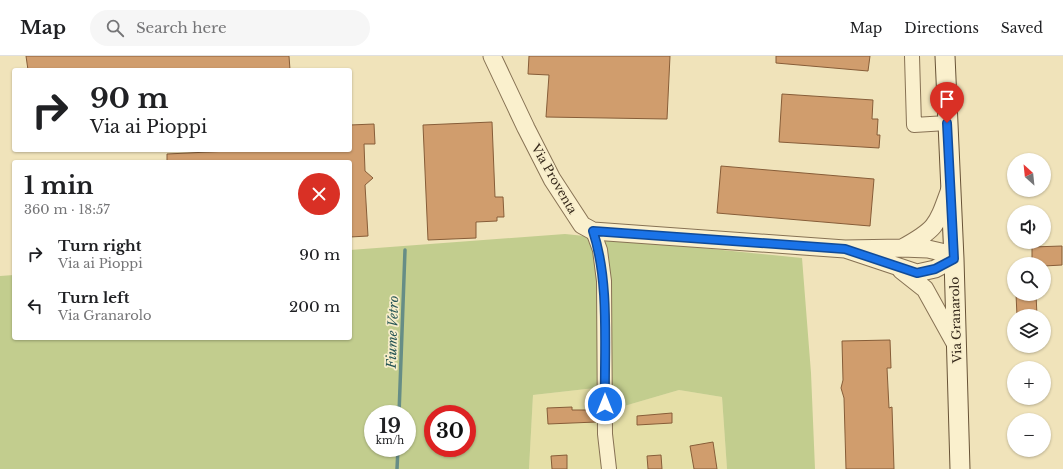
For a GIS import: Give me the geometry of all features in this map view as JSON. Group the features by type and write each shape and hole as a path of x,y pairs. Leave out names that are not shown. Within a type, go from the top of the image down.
{"main road":[{"name":"Via Granarolo","path":"945,56 954,259 960,469"}],"street":[{"name":"Via Proventa","path":"492,56 552,179 582,225 593,231"},
{"path":"912,56 914,125 947,123"},
{"path":"902,248 923,237 934,227 939,219 951,188"},
{"path":"609,469 605,434 604,281 600,250 593,231 845,249 902,248 941,252 954,259"},
{"path":"845,249 917,273 944,265 954,259"},
{"path":"896,266 925,289 956,345"}],"shaded area":[{"path":"613,386 614,409 679,390 722,397 727,469 529,469 533,395"}],"green space":[{"path":"565,234 802,258 811,373 815,469 727,469 722,397 679,390 614,409 613,386 533,395 529,469 0,469 0,276 12,275 12,340 352,340 352,250"}],"building":[{"path":"26,56 289,56 290,68 28,68"},
{"path":"529,56 670,56 667,119 546,117 549,75 528,74"},
{"path":"776,56 870,56 868,71 776,63"},
{"path":"782,94 873,100 872,119 878,119 877,135 880,135 879,148 779,142"},
{"path":"492,122 495,197 503,197 504,217 497,217 497,221 476,222 476,238 428,240 423,125"},
{"path":"374,124 375,144 364,144 365,171 373,178 365,185 368,236 352,237 352,160 167,160 167,154 208,152 352,152 352,125"},
{"path":"721,166 874,179 870,226 717,213"},
{"path":"1051,246 1062,246 1062,265 1051,266 1051,257 1032,257 1032,249 1051,249"},
{"path":"1016,301 1036,301 1037,309 1017,309"},
{"path":"890,340 891,368 887,368 889,408 892,407 894,469 846,469 844,398 841,388 843,380 842,341"},
{"path":"572,407 572,410 596,410 596,422 548,424 547,408"},
{"path":"672,413 672,423 637,425 637,416"},
{"path":"713,442 717,469 694,469 690,446"},
{"path":"567,455 567,469 552,469 551,456"},
{"path":"661,455 662,469 648,469 647,456"}],"waterway":[{"name":"Fiume Vetro","path":"399,405 405,250"},
{"name":"Fiume Vetro","path":"397,469 398,457"}],"route":[{"path":"605,404 604,281 600,250 593,231 845,249 917,273 935,269 954,259 947,123"}]}
